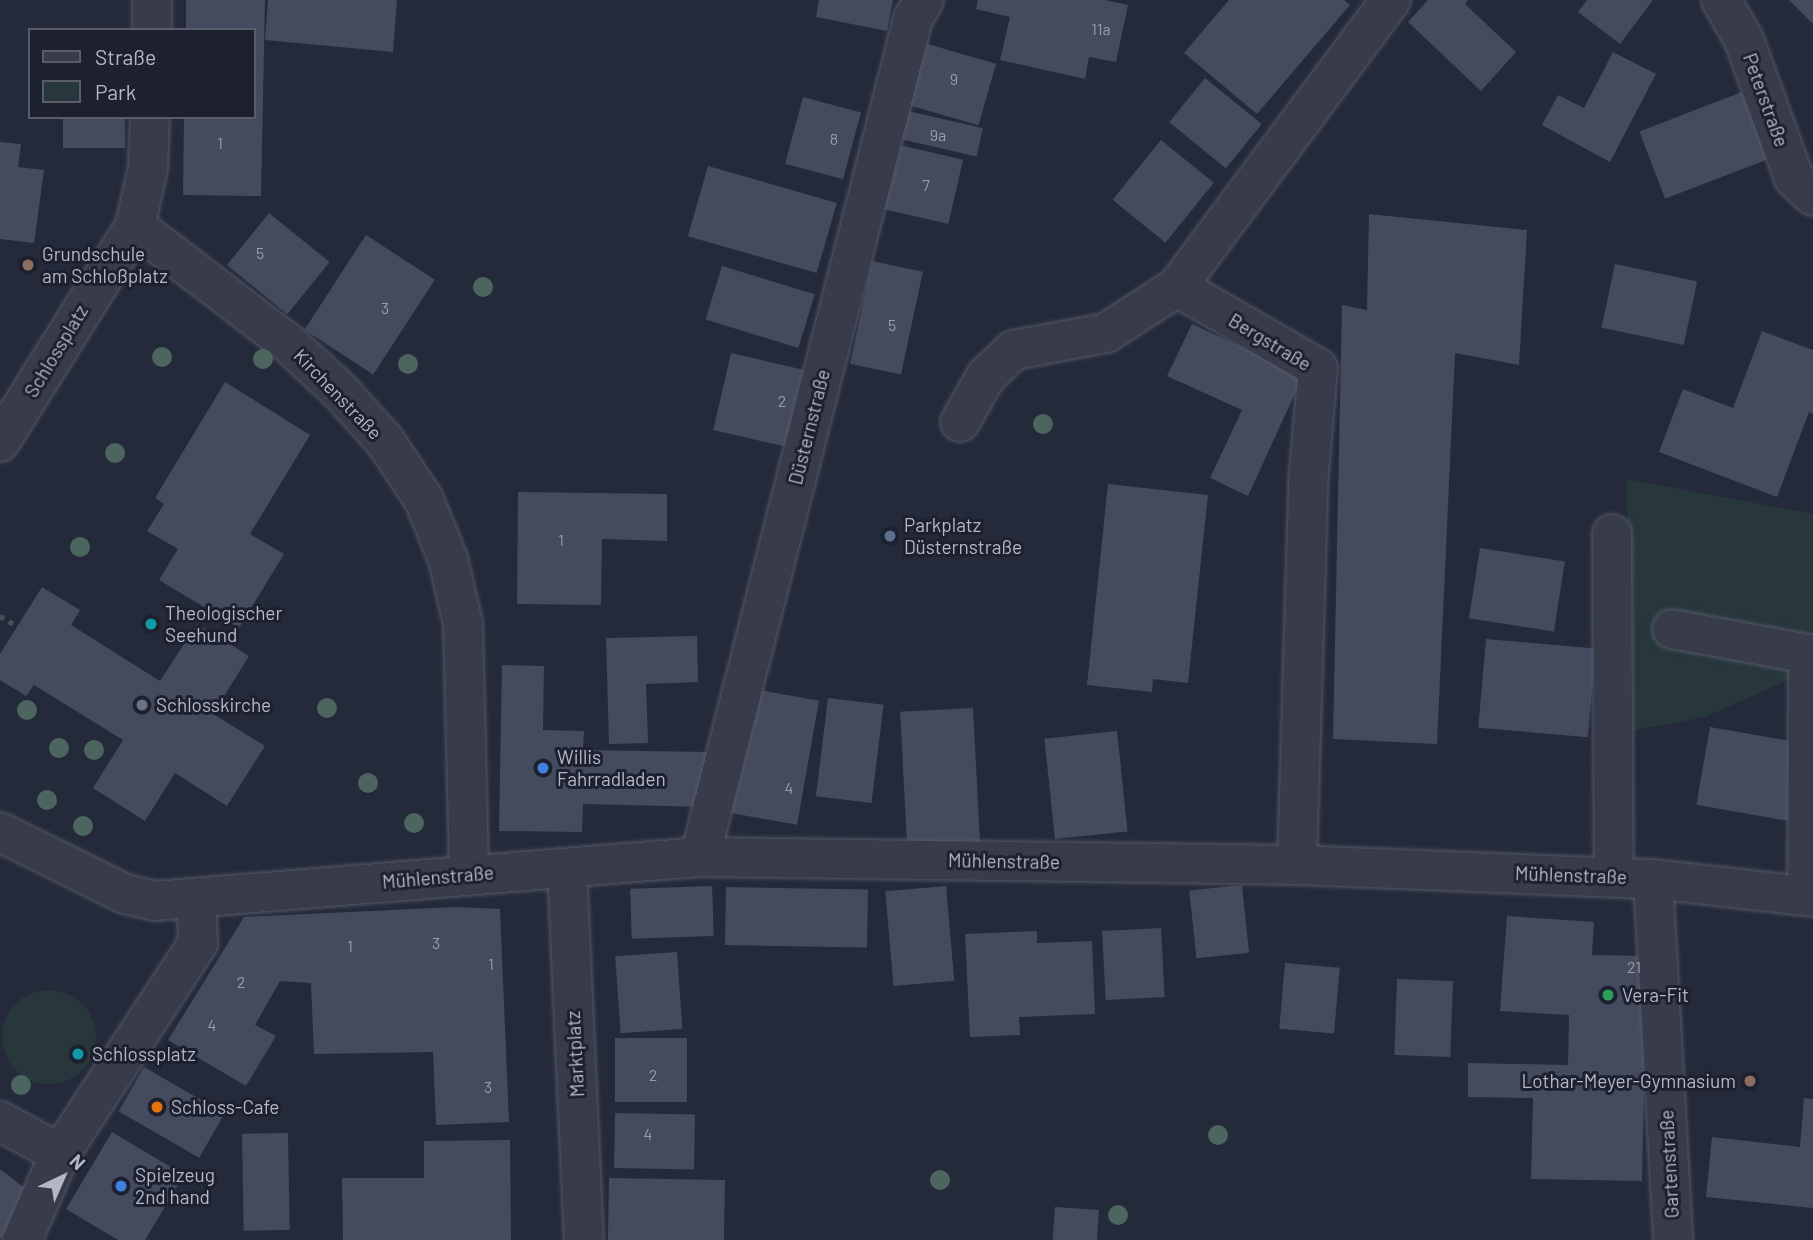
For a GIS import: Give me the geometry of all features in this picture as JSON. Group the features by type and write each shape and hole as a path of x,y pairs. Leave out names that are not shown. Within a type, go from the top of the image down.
{"street":[{"path":"152,0 152,28"},
{"name":"Düsternstraße","path":"700,857 912,19 924,0"},
{"path":"960,422 986,376 1007,354 1032,344 1088,340 1106,333 1177,287 1391,0"},
{"name":"Peterstraße","path":"1721,0 1744,40 1794,178 1813,196"},
{"name":"Schlossplatz","path":"0,442 135,226 148,168 150,119"},
{"name":"Kirchenstraße","path":"135,226 288,343 339,390 385,441 424,500 448,559 463,624 469,873"},
{"name":"Bergstraße","path":"1177,287 1318,368 1308,484 1297,865"},
{"path":"1612,534 1614,877"},
{"path":"1672,629 1808,654 1810,896"},
{"path":"0,832 125,894 155,901 196,901 198,943 60,1154 22,1240"},
{"name":"Mühlenstraße","path":"196,901 469,873 700,857 1297,865 1653,878 1810,896"},
{"name":"Marktplatz","path":"567,868 584,1240"},
{"name":"Gartenstraße","path":"1653,878 1673,1240"},
{"path":"0,1121 60,1154"}],"path":[{"path":"0,616 17,626"}],"green space":[{"path":"1627,479 1813,514 1813,703 1788,680 1705,717 1630,731"},
{"path":"49,990 67,993 82,1004 93,1019 96,1037 93,1055 82,1070 67,1081 49,1084 31,1081 16,1070 5,1055 2,1037 5,1019 16,1004 31,993"}],"building":[{"path":"186,0 265,0 261,196 183,195 184,119 256,119 256,28 186,28"},
{"path":"268,0 397,0 393,52 265,40"},
{"path":"819,0 893,0 887,31 816,17"},
{"path":"978,0 1105,0 1128,5 1116,62 1089,57 1085,79 1000,60 1010,17 976,9"},
{"path":"1229,0 1344,0 1350,5 1257,114 1184,53"},
{"path":"1428,0 1468,0 1465,4 1516,52 1481,91 1408,22"},
{"path":"1587,0 1653,0 1620,44 1578,12"},
{"path":"1789,0 1813,0 1813,24"},
{"path":"924,43 996,64 978,125 906,105"},
{"path":"1613,52 1656,74 1610,162 1542,125 1558,95 1584,108"},
{"path":"1205,78 1262,124 1226,168 1169,122"},
{"path":"1742,92 1768,159 1665,199 1639,131"},
{"path":"803,97 861,113 843,179 785,164"},
{"path":"908,111 983,128 977,157 901,139"},
{"path":"63,119 125,119 125,148 63,148"},
{"path":"1161,140 1214,183 1165,243 1113,200"},
{"path":"0,142 21,144 18,167 44,170 34,243 0,239"},
{"path":"891,143 963,160 948,224 876,207"},
{"path":"708,166 837,203 817,273 688,236"},
{"path":"269,213 330,262 287,314 227,265"},
{"path":"1369,214 1527,230 1519,365 1455,353 1437,744 1333,739 1342,305 1367,310"},
{"path":"366,235 435,280 373,374 304,330"},
{"path":"872,261 923,272 901,375 850,364"},
{"path":"1615,264 1697,281 1684,345 1601,328"},
{"path":"722,266 815,294 798,348 706,320"},
{"path":"1192,324 1303,376 1248,496 1210,478 1242,410 1167,376"},
{"path":"1762,331 1813,350 1813,414 1809,412 1777,497 1659,452 1683,389 1733,408"},
{"path":"731,353 803,370 785,447 713,430"},
{"path":"225,382 310,435 250,534 284,554 239,628 159,580 178,549 147,531 164,504 155,498"},
{"path":"1108,484 1208,495 1188,683 1153,679 1152,692 1087,685"},
{"path":"518,492 667,494 667,541 602,539 601,605 517,604"},
{"path":"1480,548 1565,561 1554,632 1469,618"},
{"name":"Schlosskirche","path":"42,587 80,610 71,625 160,681 197,624 249,656 213,714 265,746 227,806 175,773 145,821 93,788 123,740 34,685 26,696 0,680 0,654"},
{"path":"697,636 698,682 646,684 648,743 609,744 606,638"},
{"path":"1486,639 1596,649 1588,737 1478,728"},
{"path":"502,665 544,666 543,730 584,731 583,750 707,752 706,807 583,804 582,832 499,831"},
{"path":"753,689 819,701 797,825 731,813"},
{"path":"828,698 884,705 872,803 816,796"},
{"path":"973,708 980,842 907,846 900,712"},
{"path":"1710,727 1803,743 1789,821 1696,805"},
{"path":"1117,731 1128,831 1055,839 1044,739"},
{"path":"1242,885 1249,953 1196,958 1189,891"},
{"path":"712,886 714,936 632,939 630,889"},
{"path":"946,886 954,981 894,986 885,891"},
{"path":"726,887 868,889 867,947 725,945"},
{"path":"455,907 500,909 509,1122 436,1125 433,1052 314,1054 311,983 280,981 255,1025 276,1036 246,1086 168,1040 244,917"},
{"path":"1507,916 1594,922 1592,955 1647,956 1642,1181 1531,1179 1533,1098 1468,1097 1468,1063 1568,1065 1569,1015 1500,1011"},
{"path":"1161,928 1165,997 1106,1000 1102,931"},
{"path":"1037,931 1037,943 1092,941 1095,1014 1019,1017 1020,1035 970,1037 965,934"},
{"path":"677,952 682,1029 621,1033 615,956"},
{"path":"1285,963 1340,968 1334,1034 1279,1029"},
{"path":"1397,979 1453,981 1450,1057 1394,1055"},
{"path":"615,1038 687,1038 687,1102 615,1102"},
{"path":"144,1067 225,1114 199,1158 118,1111"},
{"path":"1804,1098 1813,1099 1813,1208 1706,1197 1712,1137 1800,1147"},
{"path":"615,1113 695,1114 694,1169 614,1168"},
{"path":"112,1132 184,1175 145,1240 118,1240 66,1209"},
{"path":"288,1133 290,1230 244,1231 242,1134"},
{"path":"510,1140 511,1240 343,1240 342,1178 424,1178 424,1141"},
{"path":"0,1169 31,1193 0,1239"},
{"path":"609,1178 725,1180 724,1240 608,1240"},
{"path":"1055,1207 1099,1210 1097,1240 1053,1240"}],"place":[{"name":"Grundschule am Schloßplatz","path":"28,265"},
{"name":"Parkplatz Düsternstraße","path":"890,536"},
{"name":"Theologischer Seehund","path":"151,624"},
{"name":"Schlosskirche","path":"142,705"},
{"name":"Willis Fahrradladen","path":"543,768"},
{"name":"Vera-Fit","path":"1608,995"},
{"name":"Schlossplatz","path":"78,1054"},
{"name":"Lothar-Meyer-Gymnasium","path":"1750,1081"},
{"name":"Schloss-Cafe","path":"157,1107"},
{"name":"Spielzeug 2nd hand","path":"121,1186"}]}
